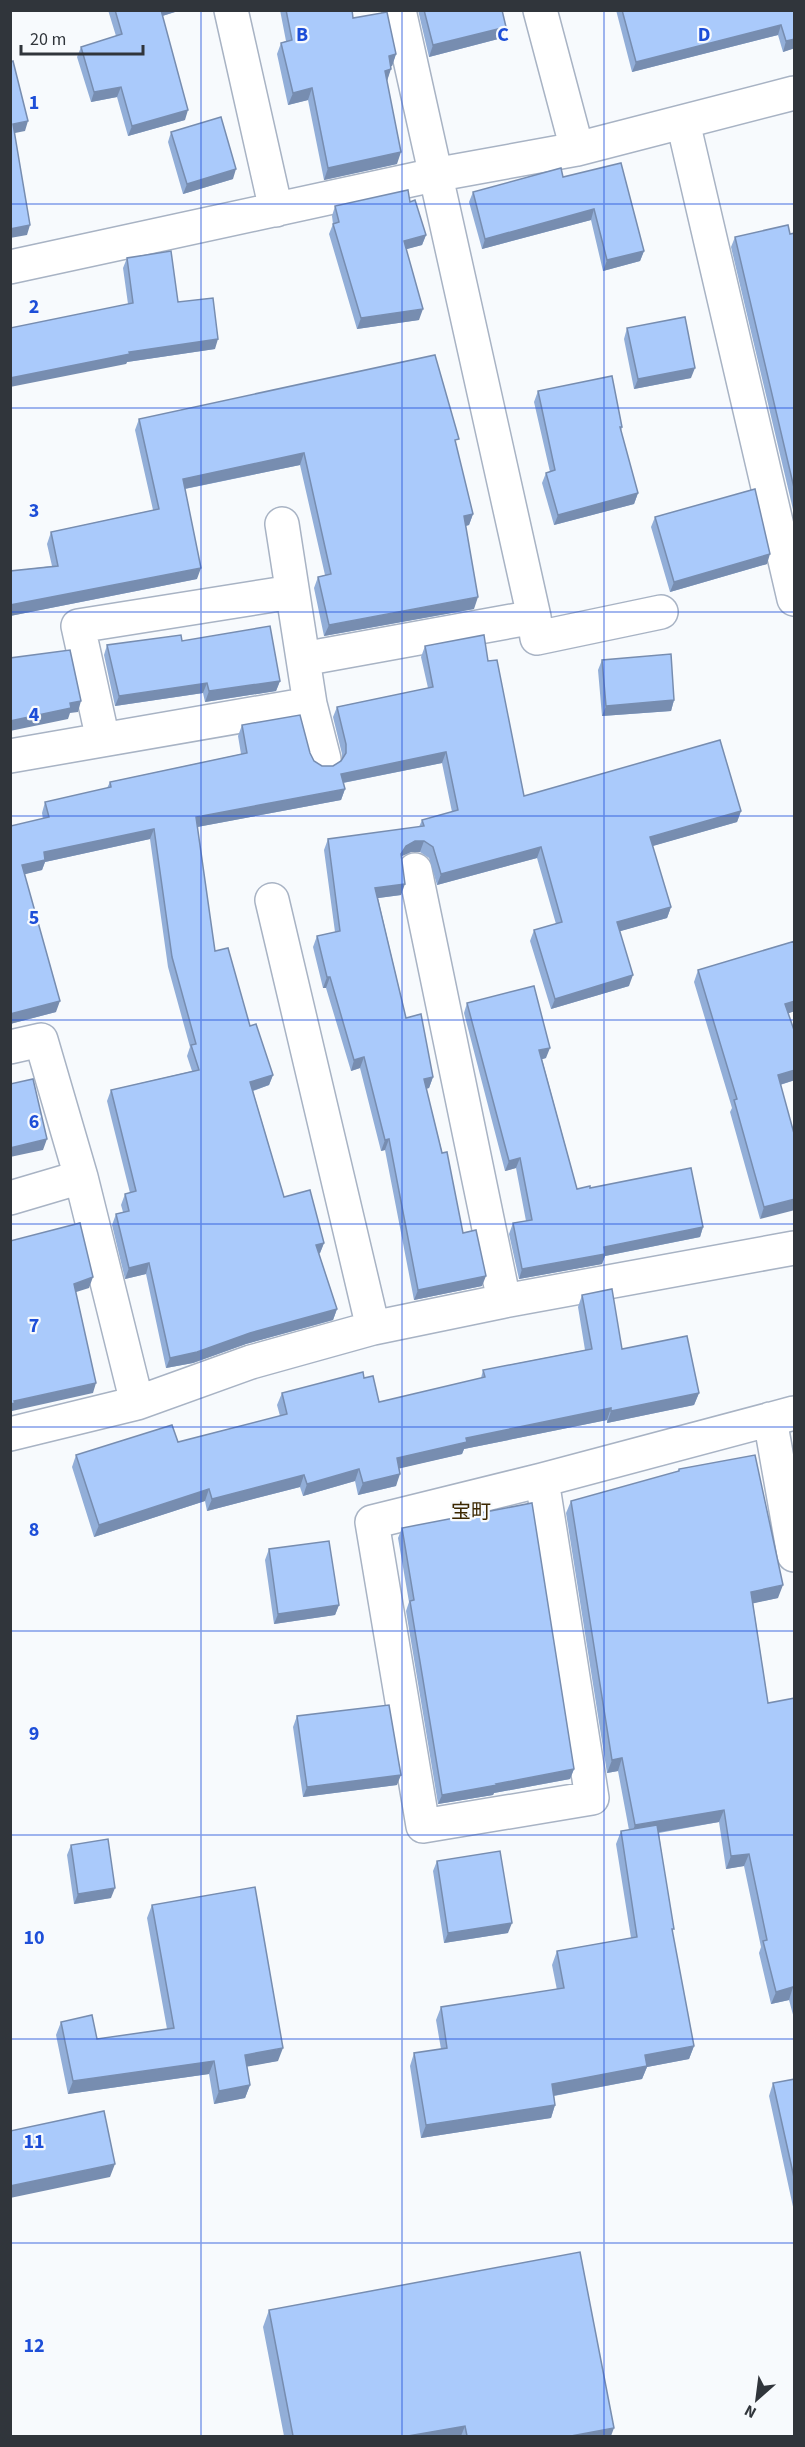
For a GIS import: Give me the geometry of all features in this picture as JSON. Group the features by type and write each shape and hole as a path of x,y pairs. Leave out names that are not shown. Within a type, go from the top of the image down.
{"street":[{"path":"231,10 276,210"},
{"path":"399,10 537,638 661,612"},
{"path":"540,10 577,149"},
{"path":"10,267 434,175 577,149 795,93"},
{"path":"683,122 794,599"},
{"path":"282,524 310,704 324,759"},
{"path":"103,740 78,626 292,592"},
{"path":"303,659 534,617"},
{"path":"10,756 310,704"},
{"path":"415,870 504,1301"},
{"path":"273,900 373,1328"},
{"path":"10,1047 41,1040 81,1178 137,1403"},
{"path":"10,1198 81,1178"},
{"path":"10,1434 137,1403 251,1362 373,1328 504,1301 795,1248"},
{"path":"543,1480 592,1798 423,1826 372,1522 543,1480 782,1416 795,1555"}],"building":[{"path":"115,10 161,10 188,110 132,126 121,87 94,92 81,47 122,34"},
{"path":"286,10 352,10 353,18 387,12 396,54 389,56 391,69 385,71 401,152 328,168 312,88 293,93 281,43 292,40"},
{"path":"424,10 502,10 506,27 433,45"},
{"path":"622,10 795,10 795,39 786,41 781,25 636,62"},
{"path":"13,61 28,121 13,124 30,225 10,229 10,62"},
{"path":"221,117 236,169 187,184 171,132"},
{"path":"621,163 644,251 607,260 594,209 485,239 473,192 561,168 563,177"},
{"path":"408,190 410,202 415,200 426,235 404,241 423,309 361,318 333,224 339,222 335,206"},
{"path":"788,225 790,234 795,233 795,492 735,237"},
{"path":"171,251 178,302 213,298 218,339 129,352 130,354 10,378 10,328 133,303 127,258"},
{"path":"685,317 695,368 638,379 627,328"},
{"path":"435,355 459,439 455,440 473,514 464,516 478,597 329,625 318,577 331,574 304,453 183,479 201,568 10,605 10,571 58,566 51,532 159,509 139,419"},
{"path":"612,376 622,427 620,427 638,493 558,515 546,473 555,470 538,391"},
{"path":"755,489 770,554 674,582 655,517"},
{"path":"270,626 280,681 209,691 207,683 119,696 107,645 181,635 182,641"},
{"path":"484,635 488,661 497,660 524,796 720,740 741,811 650,837 671,907 617,922 633,975 555,999 534,930 562,922 541,847 441,874 433,847 424,841 415,841 406,846 401,854 405,884 375,888 406,1018 421,1014 433,1077 424,1079 442,1153 447,1152 463,1233 476,1230 486,1276 418,1290 389,1139 385,1140 364,1057 354,1060 330,977 327,977 317,936 340,931 328,839 424,826 422,820 458,810 446,752 341,774 345,789 196,817 215,951 228,948 250,1026 256,1024 273,1075 250,1082 284,1197 310,1190 324,1243 316,1245 337,1309 250,1333 197,1352 170,1358 149,1263 129,1268 116,1214 129,1211 125,1194 136,1191 111,1090 199,1070 191,1045 196,1044 172,957 154,829 44,852 45,860 22,865 60,1001 10,1014 10,825 49,817 45,802 111,787 110,782 247,753 242,725 300,715 314,761 322,766 333,766 341,761 346,753 337,707 433,687 425,646"},
{"path":"70,650 81,701 70,703 71,708 10,721 10,658"},
{"path":"671,654 674,700 606,706 602,660"},
{"path":"795,941 795,1001 785,1004 795,1033 795,1070 778,1075 795,1137 795,1199 764,1207 734,1100 737,1099 698,970"},
{"path":"534,986 550,1048 539,1050 577,1189 691,1168 703,1227 604,1247 605,1254 522,1269 513,1223 532,1220 520,1158 509,1161 467,1003"},
{"path":"33,1079 47,1139 10,1148 10,1084"},
{"path":"80,1223 93,1277 74,1284 96,1383 14,1401 15,1403 10,1404 10,1241"},
{"path":"612,1289 622,1349 687,1336 699,1393 611,1411 611,1408 466,1438 467,1442 397,1458 400,1474 363,1483 359,1469 307,1484 304,1475 212,1499 209,1489 99,1525 76,1455 172,1425 178,1442 287,1414 282,1393 363,1372 364,1378 373,1376 379,1402 485,1377 483,1370 592,1349 582,1295"},
{"path":"755,1455 783,1585 751,1592 768,1703 795,1698 795,1991 793,1987 776,1992 763,1941 767,1940 749,1854 731,1856 724,1810 635,1825 622,1758 612,1760 571,1501 679,1471 679,1469"},
{"path":"532,1503 574,1769 442,1795 410,1601 414,1600 402,1528"},
{"path":"329,1541 339,1605 278,1614 269,1549"},
{"path":"389,1705 401,1775 307,1787 297,1716"},
{"path":"657,1825 674,1929 672,1929 694,2046 645,2055 647,2066 552,2084 555,2105 426,2125 414,2053 447,2048 441,2007 564,1988 557,1951 637,1937 621,1831"},
{"path":"108,1839 115,1888 78,1894 71,1845"},
{"path":"500,1851 512,1923 448,1933 437,1861"},
{"path":"255,1887 283,2048 245,2055 250,2085 219,2091 214,2061 73,2081 61,2022 92,2015 97,2039 174,2028 152,1905"},
{"path":"795,2079 795,2182 773,2083"},
{"path":"104,2111 115,2164 10,2186 10,2131"},
{"path":"580,2252 614,2428 571,2436 467,2436 465,2426 408,2436 293,2436 269,2310"}],"district":[{"name":"宝町","path":"471,1511"}]}
